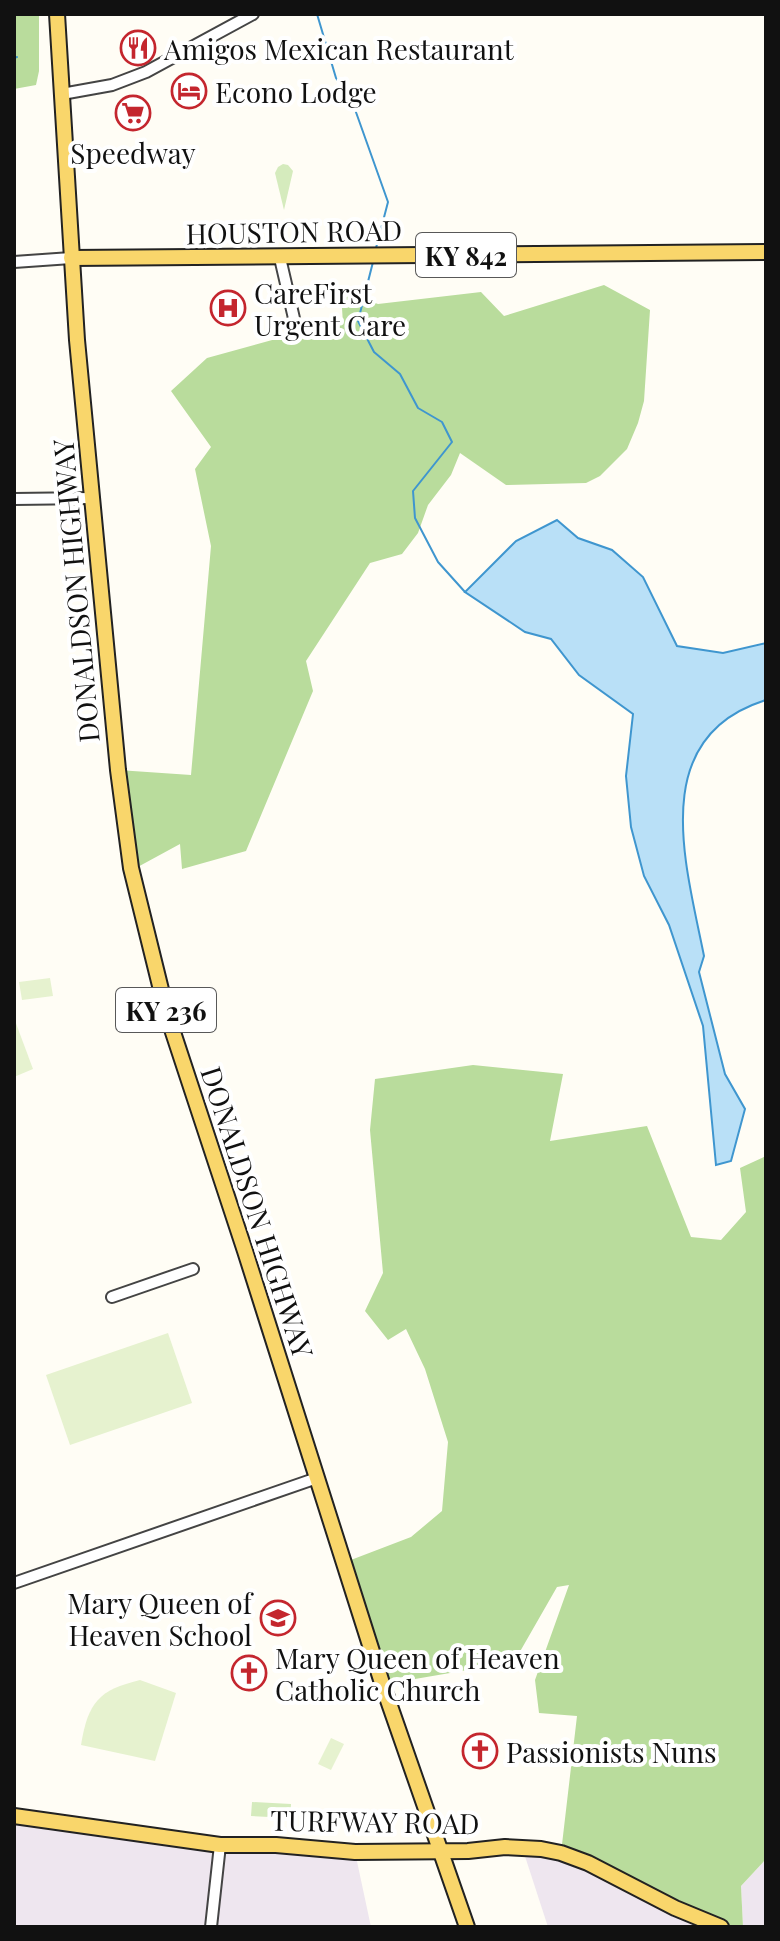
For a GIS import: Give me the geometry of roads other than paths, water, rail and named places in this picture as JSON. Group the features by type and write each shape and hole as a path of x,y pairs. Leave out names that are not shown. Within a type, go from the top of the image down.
{"main road":[{"name":"DONALDSON HIGHWAY","path":"57,14 71,258 92,498 123,816 141,914 167,1014 413,1778 467,1927"},
{"name":"HOUSTON ROAD","path":"71,258 766,252"},
{"name":"TURFWAY ROAD","path":"14,1816 220,1845 276,1845 355,1852 522,1847 561,1853 721,1927"}],"street":[{"path":"62,94 112,85 146,72 253,14"},
{"name":"HOUSTON ROAD","path":"14,262 71,258"},
{"path":"280,258 296,327"},
{"path":"14,499 92,498"},
{"path":"112,1297 193,1269"},
{"path":"14,1583 317,1478"},
{"path":"211,1927 220,1845"}],"water":[{"path":"557,520 578,538 612,550 643,577 677,646 723,653 766,643 766,700 728,718 703,743 689,773 683,808 689,883 704,956 699,972 725,1074 745,1109 731,1161 716,1165 703,1026 669,925 644,876 631,827 626,776 633,714 579,675 551,639 525,632 465,592 516,541"}],"waterway":[{"path":"317,14 336,78 352,101 388,202 376,248"},
{"path":"373,262 358,321 374,352 400,374 418,408 442,422 452,442 413,491 415,518 438,562 465,592"}],"place":[{"name":"Amigos Mexican Restaurant","path":"138,48"},
{"name":"Econo Lodge","path":"189,91"},
{"name":"Speedway","path":"133,113"},
{"name":"CareFirst Urgent Care","path":"228,308"},
{"name":"Mary Queen of Heaven School","path":"278,1618"},
{"name":"Mary Queen of Heaven Catholic Church","path":"249,1673"},
{"name":"Passionists Nuns","path":"480,1751"}]}
